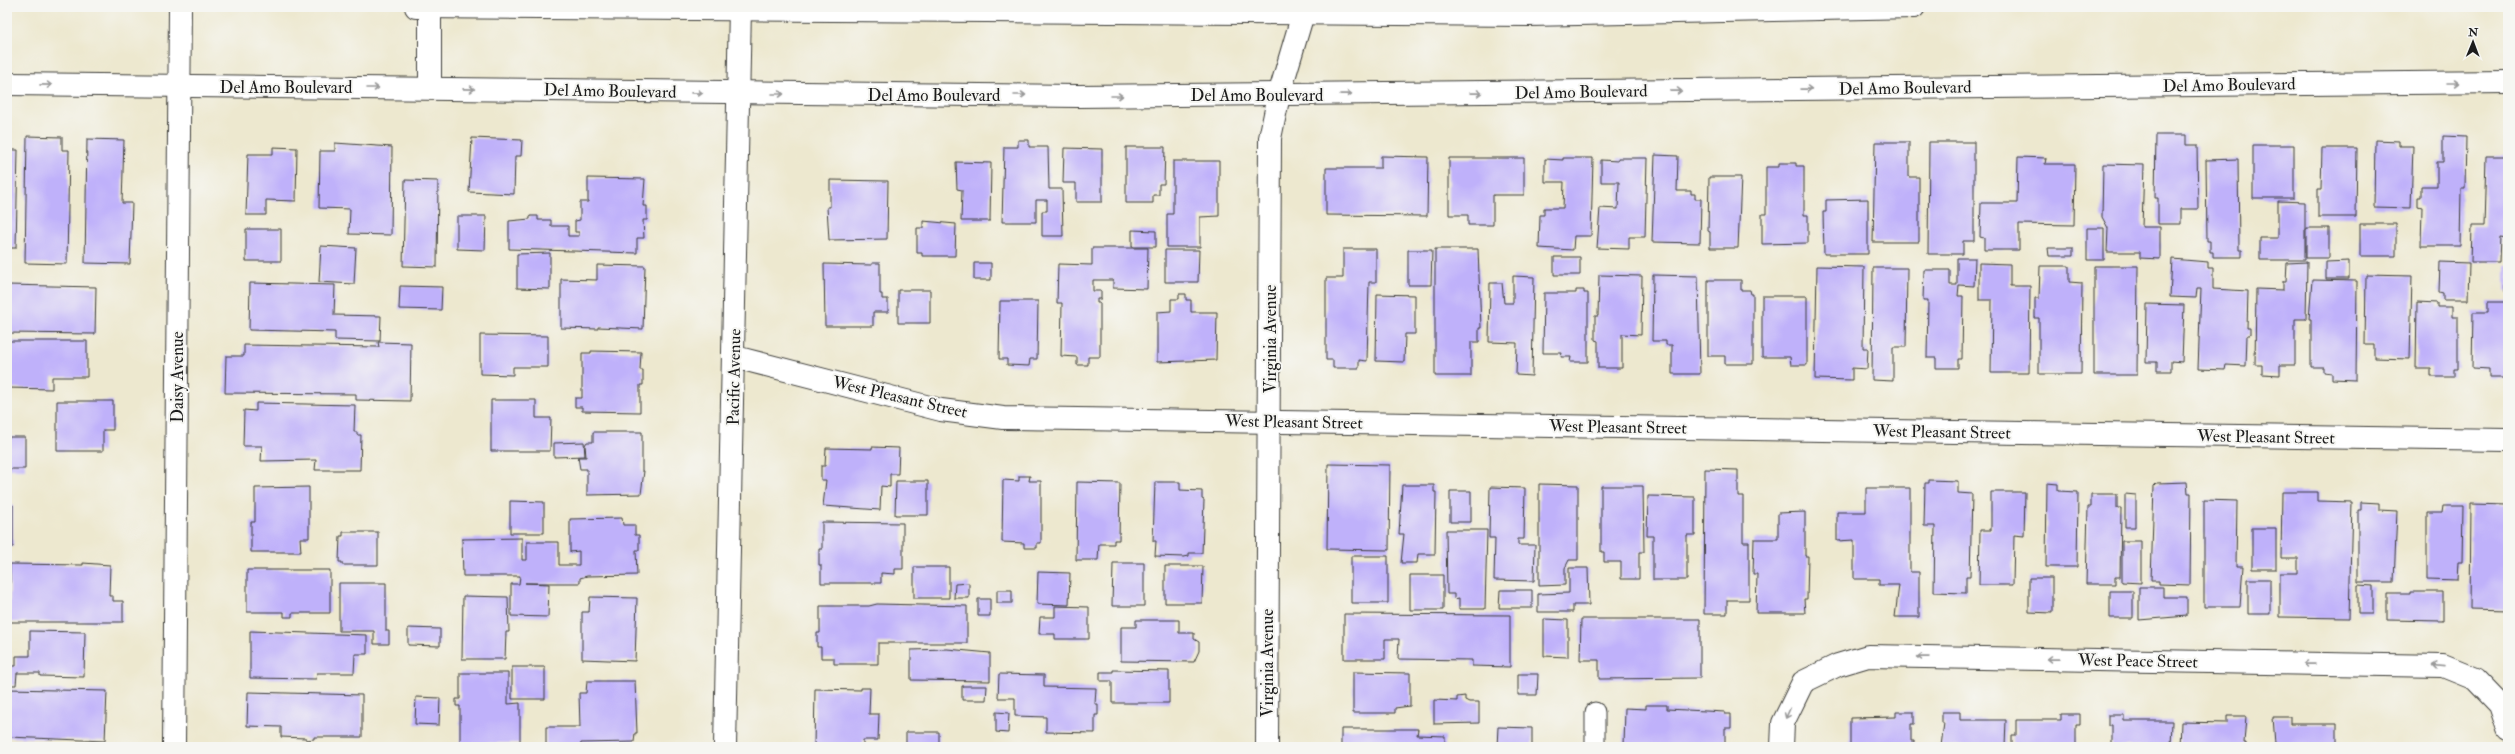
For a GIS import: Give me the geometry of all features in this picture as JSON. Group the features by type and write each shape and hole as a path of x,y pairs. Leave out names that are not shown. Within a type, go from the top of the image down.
{"street":[{"name":"Daisy Avenue","path":"174,747 180,7"},
{"path":"416,7 1304,11 1529,16 1627,10 1914,7"},
{"path":"430,7 430,88"},
{"name":"Pacific Avenue","path":"725,747 735,357 740,9"},
{"name":"Virginia Avenue","path":"1267,747 1270,422 1270,138 1279,95 1304,11"},
{"name":"Del Amo Boulevard","path":"7,84 430,88 739,93 1279,95 2508,82"},
{"name":"West Pleasant Street","path":"735,357 941,410 1003,418 2508,440"},
{"name":"West Peace Street","path":"1782,747 1783,723 1803,682 1838,665 1868,656 2443,666 2475,679 2500,705 2508,728"}],"lane":[{"path":"1595,712 1595,747"}],"building":[{"path":"2156,135 2186,135 2186,145 2197,145 2198,209 2181,209 2181,224 2158,224 2158,198 2155,198"},
{"path":"27,136 62,137 62,150 69,150 67,264 25,263"},
{"path":"2443,136 2466,137 2465,189 2461,189 2460,246 2421,246 2422,207 2418,206 2418,197 2421,197 2421,186 2437,186 2437,162 2443,162"},
{"path":"472,138 522,140 521,156 515,156 514,194 469,192"},
{"path":"87,139 124,140 122,203 132,203 130,264 85,263"},
{"path":"1018,140 1029,140 1029,147 1048,147 1049,189 1062,189 1063,236 1042,236 1042,211 1047,211 1047,200 1036,200 1036,222 1002,222 1004,147 1018,147"},
{"path":"2375,140 2399,141 2399,146 2413,146 2411,208 2374,207"},
{"path":"1875,142 1909,142 1909,177 1919,177 1919,242 1873,242"},
{"path":"1929,142 1974,142 1974,241 1963,241 1963,254 1928,254"},
{"path":"335,143 392,147 391,235 349,234 350,209 319,208 320,151 335,151"},
{"path":"2253,145 2294,145 2294,198 2253,198"},
{"path":"273,147 297,148 296,201 266,200 266,215 246,215 248,154 273,154"},
{"path":"1126,147 1165,147 1164,184 1159,184 1159,195 1153,195 1153,203 1126,203"},
{"path":"1064,148 1102,149 1102,202 1076,202 1076,183 1063,183"},
{"path":"2322,148 2357,148 2356,217 2318,217 2318,189 2321,189"},
{"path":"7,150 18,150 16,248 7,248"},
{"path":"1655,155 1678,156 1677,191 1691,191 1691,194 1695,194 1695,199 1701,199 1700,243 1652,242"},
{"path":"1381,156 1428,157 1427,216 1326,215 1326,168 1381,168"},
{"path":"2486,156 2508,156 2508,238 2501,237 2500,262 2471,262 2472,226 2484,226"},
{"path":"2018,157 2046,158 2045,164 2075,164 2074,225 2019,224 2019,250 1984,250 1984,238 1980,237 1981,203 2017,203"},
{"path":"1449,158 1524,158 1524,195 1493,195 1493,225 1468,225 1468,215 1449,215"},
{"path":"1563,158 1593,158 1591,236 1574,236 1573,250 1539,248 1540,215 1544,215 1544,208 1563,208 1564,182 1545,182 1545,159 1563,160"},
{"path":"1618,158 1647,158 1645,237 1629,237 1629,249 1597,248 1600,208 1618,209 1619,182 1601,182 1601,160 1618,161"},
{"path":"2238,159 2239,250 2242,250 2242,257 2213,257 2213,252 2210,252 2210,241 2207,241 2206,160"},
{"path":"1173,161 1219,161 1219,216 1200,217 1200,247 1167,247 1167,214 1173,214"},
{"path":"956,162 991,163 990,221 961,221 962,190 957,189"},
{"path":"1779,163 1796,163 1796,166 1804,166 1804,215 1808,215 1808,243 1762,244 1762,214 1766,214 1766,167 1779,167"},
{"path":"2103,164 2144,165 2142,227 2160,227 2160,259 2140,258 2140,252 2107,252 2108,228 2102,217"},
{"path":"1709,177 1741,177 1738,248 1710,248 1710,232 1708,231"},
{"path":"588,178 645,179 643,206 647,206 647,220 643,220 644,238 637,238 637,253 509,249 509,221 530,219 530,216 538,216 538,220 551,220 551,226 568,226 568,236 579,236 579,232 575,232 575,221 580,220 580,202 588,202"},
{"path":"405,180 438,181 437,267 403,266"},
{"path":"830,180 888,181 887,239 829,240 827,207 830,207"},
{"path":"1868,199 1868,254 1824,254 1823,212 1826,212 1826,200"},
{"path":"2278,201 2305,202 2305,260 2260,260 2260,238 2278,238"},
{"path":"457,216 486,216 485,250 457,249"},
{"path":"923,221 956,224 955,256 922,256 922,253 917,253 917,228 923,228"},
{"path":"2360,224 2396,224 2396,256 2360,256"},
{"path":"2087,228 2104,228 2104,260 2087,260"},
{"path":"2306,228 2329,228 2329,258 2306,258"},
{"path":"246,229 281,229 281,261 246,261"},
{"path":"1132,230 1156,231 1156,247 1132,247"},
{"path":"321,246 356,248 354,284 319,282"},
{"path":"1092,248 1148,248 1147,289 1113,288 1113,280 1093,280 1093,291 1101,291 1101,299 1097,299 1097,303 1100,303 1100,357 1088,357 1088,365 1077,365 1077,357 1061,356 1062,303 1057,303 1058,264 1092,265"},
{"path":"2048,248 2073,248 2073,256 2049,256"},
{"path":"1343,249 1376,249 1376,282 1369,282 1367,361 1359,360 1359,368 1333,368 1333,360 1326,360 1326,278 1343,278"},
{"path":"1435,249 1478,249 1481,328 1479,328 1479,342 1471,342 1471,376 1435,376"},
{"path":"1165,250 1199,250 1198,282 1165,282"},
{"path":"1408,250 1432,250 1431,285 1408,285"},
{"path":"550,253 550,289 517,288 517,254"},
{"path":"1554,257 1580,257 1580,275 1554,275"},
{"path":"1957,258 1975,258 1974,286 1959,285 1958,296 1963,296 1962,359 1958,359 1958,368 1936,368 1936,358 1927,358 1928,300 1923,300 1924,270 1950,270 1950,285 1957,285"},
{"path":"2172,259 2208,262 2208,268 2213,268 2213,289 2248,291 2247,328 2250,328 2250,335 2247,335 2246,366 2226,365 2225,370 2198,369 2201,288 2197,288 2196,298 2170,297"},
{"path":"2349,261 2349,279 2326,279 2326,262"},
{"path":"2307,262 2306,319 2295,319 2295,365 2280,365 2280,375 2262,374 2262,365 2255,365 2256,289 2283,290 2283,281 2286,281 2287,263"},
{"path":"2440,262 2469,263 2468,300 2443,300 2443,293 2439,292"},
{"path":"872,263 880,263 880,294 882,294 882,299 888,299 888,312 873,312 873,326 825,326 824,264 872,265"},
{"path":"974,263 991,263 991,280 974,280"},
{"path":"1979,263 2010,264 2010,286 2030,286 2029,373 1991,373 1992,300 1979,300"},
{"path":"597,265 645,266 643,329 598,327 598,329 561,328 561,279 597,280"},
{"path":"2505,265 2508,265 2508,291 2505,291"},
{"path":"1817,266 1864,267 1863,348 1868,348 1867,369 1852,368 1852,380 1815,379"},
{"path":"2040,266 2069,266 2069,282 2082,283 2081,374 2039,374 2039,318 2035,318 2035,298 2039,298"},
{"path":"2094,266 2138,266 2137,375 2094,375"},
{"path":"1873,268 1907,268 1906,347 1893,347 1893,381 1872,380"},
{"path":"1599,275 1642,276 1641,335 1622,334 1622,368 1598,368 1598,341 1595,340 1595,316 1598,316"},
{"path":"1653,275 1698,276 1700,374 1672,374 1672,345 1666,345 1666,341 1652,341"},
{"path":"2366,275 2412,276 2410,359 2374,358 2374,345 2365,345"},
{"path":"1513,276 1534,277 1532,376 1516,375 1517,343 1489,342 1490,283 1502,283 1504,303 1513,303"},
{"path":"1708,280 1741,280 1741,290 1750,290 1751,294 1753,294 1753,364 1725,364 1725,356 1708,356"},
{"path":"2312,280 2357,281 2356,380 2332,379 2332,373 2324,372 2324,367 2311,367 2311,319 2309,319"},
{"path":"250,283 335,285 334,315 381,316 380,341 335,340 335,332 249,330"},
{"path":"7,285 96,287 95,334 7,333"},
{"path":"400,286 442,287 441,310 399,309"},
{"path":"898,290 930,290 930,323 898,323"},
{"path":"1576,290 1584,290 1584,293 1588,293 1588,362 1570,362 1571,357 1561,357 1562,353 1543,353 1544,293 1576,293"},
{"path":"1179,294 1186,294 1186,300 1191,300 1191,312 1217,312 1216,360 1157,362 1157,312 1171,311 1171,299 1179,299"},
{"path":"1377,294 1415,295 1415,334 1405,334 1404,362 1376,361"},
{"path":"1762,296 1807,296 1807,365 1791,365 1790,357 1762,357"},
{"path":"1000,301 1038,301 1037,359 1030,359 1029,366 1007,365 1007,359 999,359"},
{"path":"2417,302 2437,303 2437,307 2452,307 2452,317 2458,317 2458,369 2454,369 2454,377 2431,377 2431,368 2416,368"},
{"path":"2488,302 2508,302 2508,378 2489,378 2489,369 2472,368 2473,312 2488,312"},
{"path":"2147,304 2184,305 2182,362 2171,361 2171,371 2157,371 2157,362 2146,362"},
{"path":"480,335 548,336 548,367 513,367 513,375 480,374"},
{"path":"7,341 87,341 87,377 52,377 52,389 7,388"},
{"path":"378,342 411,343 410,401 356,400 356,394 225,393 226,356 244,356 244,345 379,347"},
{"path":"591,351 641,352 640,370 643,370 643,385 640,385 640,412 582,411 582,407 575,407 575,398 582,398 582,353 591,353"},
{"path":"491,400 536,400 536,418 551,418 550,451 491,451"},
{"path":"57,401 113,401 113,430 103,430 103,451 57,451"},
{"path":"256,403 355,405 354,432 357,432 357,435 361,435 360,470 315,470 316,460 261,461 262,446 243,446 244,410 256,411"},
{"path":"593,432 642,432 642,471 644,471 641,494 587,495 587,469 580,469 578,457 586,457 585,445 587,442 593,442"},
{"path":"7,437 25,437 25,469 7,469"},
{"path":"584,442 585,456 554,457 554,443"},
{"path":"872,447 899,448 898,474 890,474 890,487 881,486 880,510 823,506 826,480 821,480 821,466 825,466 826,448 872,449"},
{"path":"1328,464 1390,465 1389,550 1327,549"},
{"path":"1705,469 1738,470 1738,496 1743,496 1743,542 1749,542 1749,600 1727,600 1727,614 1704,614"},
{"path":"1019,476 1030,476 1029,481 1041,481 1041,543 1037,543 1037,548 1024,548 1024,543 1002,542 1003,480 1019,481"},
{"path":"1929,480 1958,481 1958,493 1972,494 1970,577 1966,577 1966,593 1934,592 1935,526 1924,526 1925,483 1929,483"},
{"path":"896,481 928,481 928,515 895,515"},
{"path":"1077,482 1120,483 1119,540 1114,540 1114,544 1099,544 1098,560 1076,560"},
{"path":"1155,482 1180,482 1180,490 1202,491 1202,499 1204,500 1202,553 1189,553 1189,556 1184,557 1155,556 1156,541 1153,541"},
{"path":"2187,482 2188,493 2191,493 2190,585 2159,584 2159,581 2151,581 2154,486 2157,483"},
{"path":"2047,483 2058,484 2058,491 2078,492 2077,567 2046,567"},
{"path":"1539,484 1578,485 1578,560 1569,560 1565,568 1565,585 1539,586"},
{"path":"1402,485 1434,485 1434,492 1436,492 1435,554 1418,554 1417,563 1401,563 1404,534 1399,534"},
{"path":"1601,486 1643,486 1644,552 1639,552 1639,579 1621,579 1621,562 1604,562 1604,552 1601,552"},
{"path":"309,487 309,538 300,538 301,552 251,552 251,522 255,522 255,488"},
{"path":"1490,487 1525,488 1524,539 1518,539 1518,545 1535,545 1534,581 1494,580 1495,538 1489,538"},
{"path":"1866,488 1910,488 1910,572 1919,572 1919,617 1895,617 1899,585 1879,585 1879,579 1854,579 1854,540 1837,541 1837,512 1866,512"},
{"path":"1450,491 1471,491 1471,522 1450,522"},
{"path":"1991,492 2025,492 2024,536 2014,535 2013,585 1979,585 1980,530 1991,530"},
{"path":"2282,492 2318,492 2318,501 2352,502 2349,618 2280,617 2280,573 2298,573 2298,558 2281,558"},
{"path":"2091,494 2117,494 2117,508 2121,508 2120,577 2115,577 2115,584 2086,584 2088,507 2091,507"},
{"path":"2125,494 2136,495 2136,527 2125,527"},
{"path":"1648,496 1695,497 1695,535 1687,535 1687,580 1653,580 1653,536 1647,536"},
{"path":"2204,500 2237,501 2236,566 2243,566 2240,607 2204,607"},
{"path":"510,501 544,502 544,533 510,533"},
{"path":"2361,502 2379,503 2379,510 2397,511 2394,582 2358,582 2358,510 2361,510"},
{"path":"2471,504 2508,505 2508,610 2470,609"},
{"path":"7,505 13,505 13,547 7,547"},
{"path":"2443,506 2463,506 2462,562 2458,562 2457,580 2427,579 2427,513 2442,513"},
{"path":"1805,512 1805,556 1808,556 1807,599 1804,599 1805,613 1756,613 1757,574 1753,574 1754,539 1778,539 1778,513"},
{"path":"622,518 623,525 635,525 635,535 639,535 639,550 636,550 637,575 587,576 580,578 580,583 525,583 549,584 548,617 511,616 511,584 519,584 520,576 463,576 462,539 522,538 522,560 527,560 527,542 559,542 559,565 579,565 579,551 570,552 570,519"},
{"path":"822,522 903,523 903,569 895,569 895,574 881,573 881,583 821,583 819,549 822,549"},
{"path":"2252,528 2276,528 2276,569 2252,569"},
{"path":"1446,530 1487,530 1485,609 1459,609 1459,598 1454,599 1454,594 1447,594"},
{"path":"343,532 378,532 378,565 342,565 342,562 339,562 340,536 343,536"},
{"path":"2122,541 2141,541 2141,583 2122,582"},
{"path":"1351,556 1388,556 1388,603 1351,603"},
{"path":"83,563 110,565 109,596 113,596 113,601 123,601 123,622 10,622 10,564 83,565"},
{"path":"1113,563 1144,563 1144,606 1112,606"},
{"path":"1165,566 1203,566 1202,603 1165,603"},
{"path":"914,567 949,567 949,598 914,598"},
{"path":"1569,568 1588,568 1589,605 1573,605 1573,612 1538,612 1538,594 1569,593"},
{"path":"247,570 330,570 330,613 292,613 292,617 284,617 284,612 247,612"},
{"path":"1038,572 1070,573 1069,605 1037,604"},
{"path":"1410,575 1443,575 1443,610 1410,610"},
{"path":"2029,578 2052,578 2052,613 2029,612"},
{"path":"2248,579 2270,579 2270,614 2248,614"},
{"path":"339,583 386,583 386,631 389,631 389,644 374,644 374,631 339,631"},
{"path":"969,583 969,598 954,598 955,584"},
{"path":"2358,585 2373,586 2373,614 2358,614"},
{"path":"2139,587 2163,587 2163,597 2187,597 2187,616 2139,620"},
{"path":"997,590 1012,590 1012,603 997,603"},
{"path":"1500,590 1532,590 1532,608 1499,608"},
{"path":"2110,591 2133,591 2133,618 2110,618"},
{"path":"2410,592 2443,592 2443,621 2387,620 2387,594 2410,594"},
{"path":"463,596 508,597 509,632 506,632 505,659 462,659"},
{"path":"590,597 637,598 635,661 582,659 582,612 589,612"},
{"path":"978,599 990,599 990,616 978,616"},
{"path":"877,604 967,606 967,643 878,643 878,664 834,664 834,658 821,658 821,647 817,647 817,633 820,633 820,606 869,606"},
{"path":"1055,606 1089,607 1089,639 1055,639 1055,634 1039,634 1040,617 1055,617"},
{"path":"1344,614 1510,615 1510,667 1472,666 1472,660 1398,659 1399,639 1385,639 1385,659 1344,659"},
{"path":"1544,619 1568,620 1568,657 1544,656"},
{"path":"1581,619 1700,619 1700,678 1599,679 1599,660 1580,660"},
{"path":"1136,620 1179,620 1179,633 1194,633 1194,639 1199,642 1199,651 1194,662 1121,661 1121,627 1136,627"},
{"path":"408,628 440,629 440,646 408,645"},
{"path":"30,631 85,632 84,677 40,676 40,673 17,673 16,685 7,685 7,666 16,666 16,656 30,656"},
{"path":"250,631 367,635 367,654 355,654 354,673 317,673 316,679 250,678"},
{"path":"947,649 990,653 990,681 911,680 911,650"},
{"path":"512,667 545,667 545,699 512,699"},
{"path":"1113,670 1169,671 1169,703 1112,703 1112,681 1100,681 1100,672 1113,672"},
{"path":"1353,672 1410,673 1410,706 1395,708 1395,713 1353,713"},
{"path":"460,673 508,673 508,704 520,703 520,743 460,743 460,706 456,706 456,699 460,699"},
{"path":"999,674 1044,675 1044,687 1096,688 1095,704 1098,704 1098,715 1095,715 1095,733 1046,732 1046,717 1015,716 1015,698 998,698"},
{"path":"1518,674 1538,674 1537,695 1518,695"},
{"path":"587,681 635,681 637,733 635,733 634,742 581,743 580,747 546,747 546,727 580,727 579,693 586,693"},
{"path":"962,686 987,686 986,700 962,700"},
{"path":"861,688 870,688 869,714 879,714 878,740 863,740 863,747 814,747 815,689 861,690"},
{"path":"7,689 107,691 105,741 8,737"},
{"path":"248,692 362,695 362,737 314,737 314,739 306,740 306,738 281,737 281,727 247,726"},
{"path":"1465,696 1465,700 1469,702 1479,702 1479,723 1434,724 1434,700 1457,701 1457,697"},
{"path":"416,697 440,698 439,725 415,724"},
{"path":"1646,705 1667,705 1667,709 1725,712 1725,714 1731,714 1731,728 1725,728 1725,747 1624,747 1625,708 1646,709"},
{"path":"996,712 1009,713 1008,733 996,732"},
{"path":"1896,712 1914,712 1914,724 1911,724 1911,741 1914,741 1914,747 1850,747 1850,718 1896,717"},
{"path":"1942,712 1960,712 1960,720 2006,720 2005,747 1941,746 1944,723 1942,723"},
{"path":"2061,714 2080,714 2080,725 2076,725 2076,747 2015,747 2012,745 2012,735 2016,735 2016,720 2061,720"},
{"path":"2108,715 2124,715 2124,721 2172,721 2171,747 2112,747 2112,725 2108,725"},
{"path":"2227,716 2246,716 2244,743 2246,743 2246,747 2180,747 2181,722 2227,723"},
{"path":"2273,717 2290,717 2290,724 2337,724 2337,747 2277,747 2277,744 2275,744"},
{"path":"1498,727 1532,728 1532,747 1497,747"},
{"path":"1341,729 1418,729 1417,735 1445,736 1445,747 1341,747"},
{"path":"906,732 939,732 939,747 906,747"}]}
